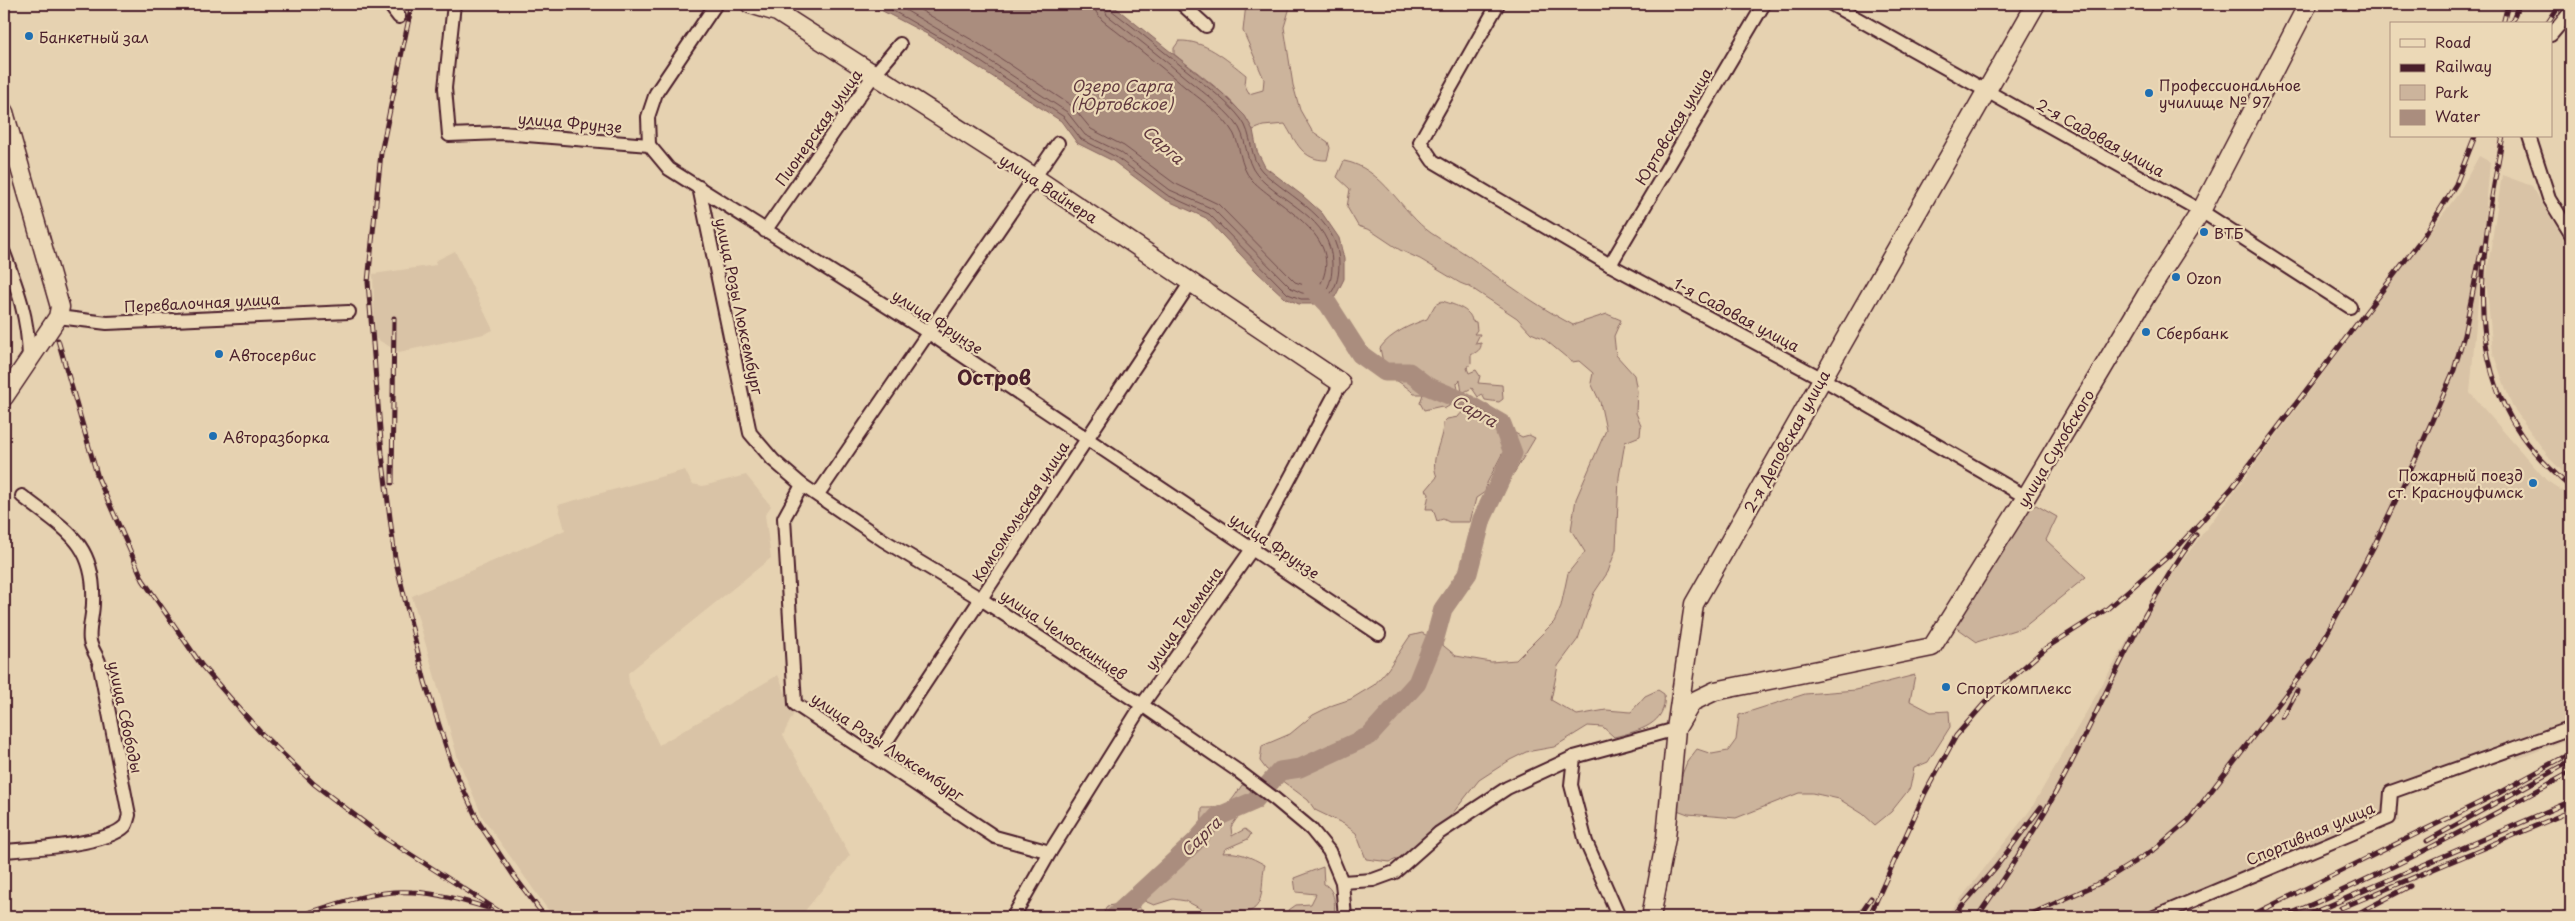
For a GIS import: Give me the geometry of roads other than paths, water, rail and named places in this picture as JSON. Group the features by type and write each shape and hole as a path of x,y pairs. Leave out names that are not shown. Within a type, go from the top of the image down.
{"street":[{"path":"389,4 398,17"},
{"name":"улица Фрунзе","path":"454,4 445,88 449,135 502,133 649,145 669,169 928,333 1378,634"},
{"path":"649,145 648,117 656,93 716,4"},
{"name":"улица Вайнера","path":"750,4 777,12 873,76 1034,177 1341,383"},
{"path":"1182,4 1206,26"},
{"name":"1-я Садовая улица","path":"1498,4 1420,142 1433,161 1610,265 1822,378 2026,497"},
{"name":"Юртовская улица","path":"1610,265 1764,4"},
{"name":"2-я Садовая улица","path":"1831,4 2201,211 2350,307"},
{"name":"2-я Деповская улица","path":"1650,917 1666,838 1676,729 1694,604 2036,4"},
{"name":"улица Сухобского","path":"1676,729 1692,702 1715,691 1932,647 2026,497 2147,294 2201,211 2308,4"},
{"path":"2552,34 2571,11"},
{"name":"Пионерская улица","path":"765,230 873,76 900,44"},
{"path":"4,112 60,307 58,317 29,357 4,397"},
{"path":"2530,138 2548,198 2571,234"},
{"path":"818,494 1058,143"},
{"name":"улица Розы Люксембург","path":"699,187 750,432"},
{"path":"4,253 22,298 28,330 29,357"},
{"name":"Комсомольская улица","path":"876,757 1191,282"},
{"name":"Перевалочная улица","path":"58,317 107,323 349,312"},
{"name":"улица Тельмана","path":"1013,917 1050,852 1142,705 1252,549 1341,383"},
{"name":"улица Челюскинцев","path":"750,432 773,460 802,485 818,494 883,540 981,599 1142,705 1249,779 1311,828 1329,851 1342,882 1345,917"},
{"name":"улица Розы Люксембург","path":"802,485 784,518 795,704 995,837 1050,852"},
{"name":"улица Свободы","path":"4,851 82,843 109,835 125,826 129,815 127,796 99,662 90,641 94,583 90,566 72,534 22,496"},
{"name":"Спортивная улица","path":"2154,917 2389,818 2391,792 2571,728"},
{"path":"1342,882 1374,880 1394,872 1439,833 1507,788 1574,757 1676,729"},
{"path":"1574,757 1571,785 1586,842 1619,917"}],"water":[{"name":"Озеро Сарга (Юртовское)","path":"869,4 1111,4 1222,93 1245,116 1253,130 1257,151 1265,167 1322,213 1339,238 1344,259 1344,279 1335,297 1328,304 1299,304 1285,298 1257,272 1206,218 1164,199 1113,161 1077,143 1061,121 927,34"}],"waterway":[{"name":"Сарга","path":"1114,917 1195,842 1217,817 1254,801 1280,771 1300,768 1369,736 1417,683 1435,638 1443,609 1468,573 1482,519 1513,453 1502,424 1461,400 1427,386 1409,372 1385,372 1360,354 1328,304 1311,287"}],"railway":[{"path":"412,4 381,153 368,282 382,454 395,558 425,682 452,765 479,823 514,876 545,917"},
{"path":"2504,22 2508,4"},
{"path":"2512,22 2519,4"},
{"path":"2548,22 2560,4"},
{"path":"1869,917 1925,793 1956,736 1989,698 2046,648 2107,609 2173,552 2231,489 2423,237 2456,184 2474,138"},
{"path":"2503,138 2490,211 2482,289 2484,328 2490,366 2503,402 2522,436 2545,464 2571,488"},
{"path":"2025,917 2102,882 2155,849 2188,821 2313,659 2374,546 2415,460 2454,370 2464,335 2482,247"},
{"path":"392,483 394,318"},
{"path":"58,340 98,478 143,580 202,666 260,732 314,784 382,836 508,917"},
{"path":"1977,917 2045,812 2141,622 2176,563 2196,535"},
{"path":"2283,717 2297,691"},
{"path":"2248,917 2497,794 2571,753"},
{"path":"2427,841 2571,761"},
{"path":"2283,917 2357,884 2429,848 2571,772"},
{"path":"2303,917 2571,801"},
{"path":"1952,917 1996,867 2041,807"},
{"path":"2341,908 2571,811"},
{"path":"2351,917 2410,886"},
{"path":"295,917 353,899 397,892 441,896 488,908"},
{"path":"1858,917 1871,898"}],"place":[{"name":"Банкетный зал","path":"29,36"},
{"name":"Профессиональное училище № 97","path":"2149,93"},
{"name":"ВТБ","path":"2204,232"},
{"name":"Ozon","path":"2176,277"},
{"name":"Сбербанк","path":"2146,332"},
{"name":"Автосервис","path":"219,354"},
{"name":"Авторазборка","path":"213,436"},
{"name":"Пожарный поезд ст. Красноуфимск","path":"2533,483"},
{"name":"Спорткомплекс","path":"1946,687"}],"district":[{"name":"Остров","path":"994,377"}]}
